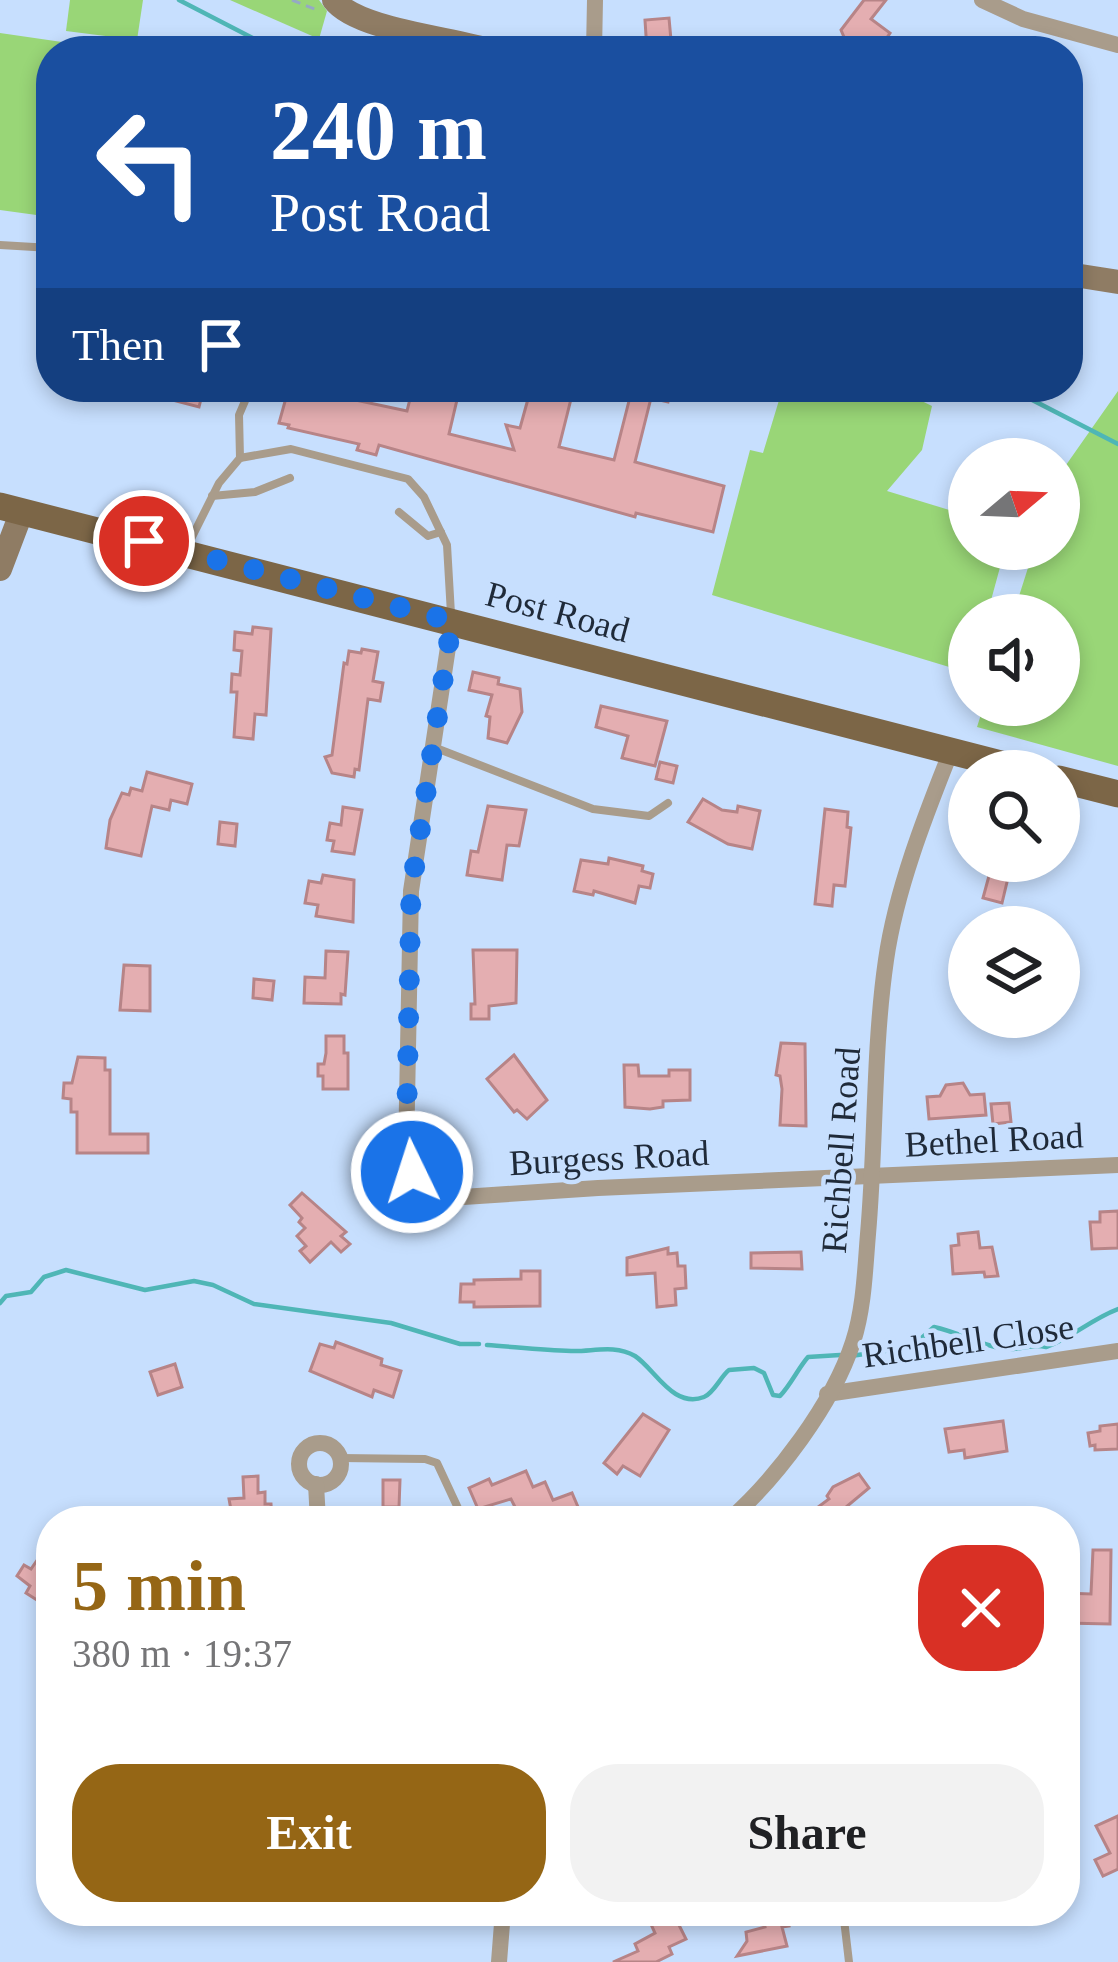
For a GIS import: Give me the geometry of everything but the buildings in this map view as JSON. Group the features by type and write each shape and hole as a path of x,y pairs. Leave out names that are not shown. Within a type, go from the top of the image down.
{"main road":[{"name":"Post Road","path":"11,508 948,750"},
{"path":"1080,784 1118,794"}],"street":[{"path":"594,36 595,0"},
{"path":"982,0 1023,20 1118,45"},
{"path":"335,1 362,22 424,36"},
{"path":"1083,276 1118,282"},
{"path":"0,569 11,508"},
{"name":"Burgess Road","path":"452,621 411,907 406,1154 418,1184 436,1196 468,1199 598,1188 873,1178"},
{"name":"Richbell Road","path":"745,1506 789,1454 827,1394 849,1353 860,1318 889,945 948,760"},
{"name":"Bethel Road","path":"873,1178 1118,1166"},
{"name":"Richbell Close","path":"827,1394 1118,1351"},
{"path":"323,1443 340,1458 335,1478 316,1484 299,1469 303,1450 323,1443"},
{"path":"316,1484 317,1506"},
{"path":"499,1962 501,1926"}],"lane":[{"path":"0,245 36,247"},
{"path":"185,551 212,496 240,458 239,416 245,402"},
{"path":"240,458 291,449 408,479 424,497 442,532 449,560 452,621"},
{"path":"212,496 254,492 290,478"},
{"path":"399,512 428,536 442,532"},
{"path":"434,747 593,809 649,816 668,802"},
{"path":"340,1458 430,1460 442,1469 458,1506"},
{"path":"844,1926 849,1962"}],"path":[{"path":"292,0 315,11 335,1"}],"green space":[{"path":"70,0 143,0 138,36 66,31"},
{"path":"230,0 319,0 327,11 320,36"},
{"path":"0,33 36,38 36,215 0,210"},
{"path":"1118,391 1118,766 1080,755 1080,750 1060,750 977,727 1080,726 1080,594 1020,594 1027,570 1080,570 1080,445"},
{"path":"778,402 924,402 932,406 922,450 887,491 948,510 948,570 999,570 993,594 948,594 948,667 712,595 750,450 763,453"}],"waterway":[{"path":"179,0 249,36"},
{"path":"1036,402 1118,444"},
{"path":"0,1303 6,1296 31,1292 44,1277 66,1270 145,1290 194,1281 254,1304 391,1323 460,1344 479,1344"},
{"path":"851,1356 916,1343 934,1327 1005,1349 1046,1347 1118,1309"},
{"path":"487,1345 627,1352 674,1393 693,1399 708,1395 729,1370 754,1368 764,1373 773,1395 780,1396 808,1357 840,1355"}],"route":[{"path":"144,541 452,621 411,891 406,1154 412,1172"}]}
